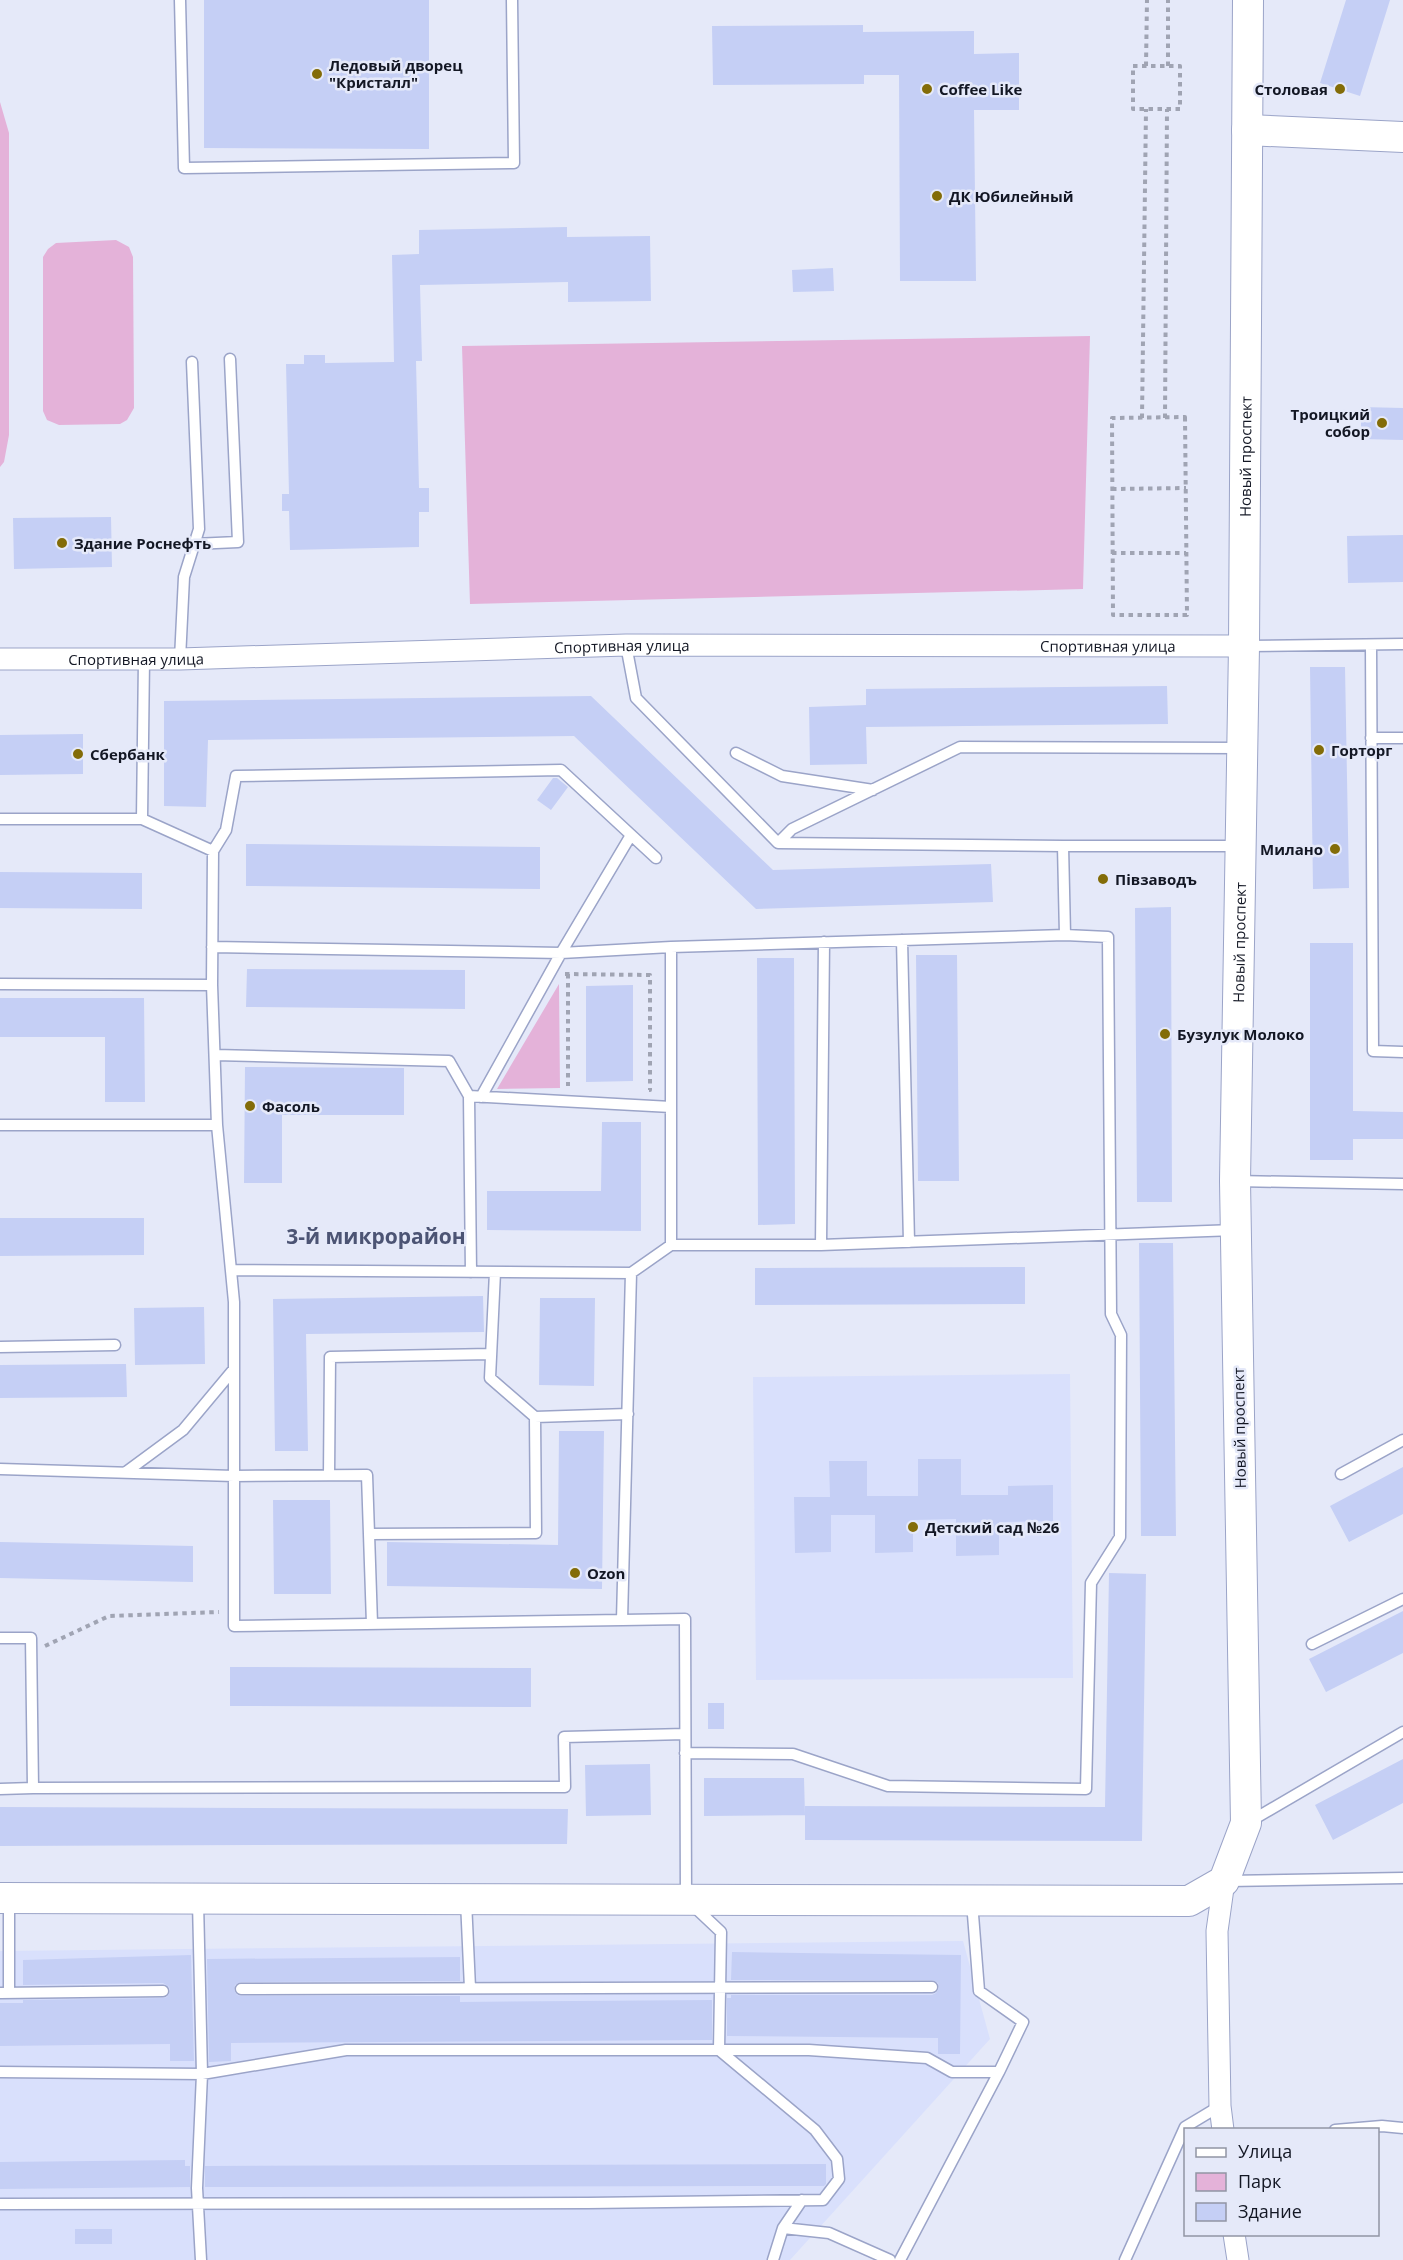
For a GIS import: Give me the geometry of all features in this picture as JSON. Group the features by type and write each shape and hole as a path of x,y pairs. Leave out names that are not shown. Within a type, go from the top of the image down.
{"street":[{"name":"Новый проспект","path":"1224,1881 1246,1823 1235,1181 1244,646 1248,0"},
{"path":"1247,130 1403,137"},
{"name":"Спортивная улица","path":"0,659 180,659 626,645 1244,646"},
{"path":"4,1898 1189,1901 1224,1881"},
{"path":"1223,2128 1220,2106 1217,1931 1224,1881"},
{"path":"1234,2236 1238,2260"}],"lane":[{"path":"180,0 184,168 514,163 512,0"},
{"path":"194,544 238,542 230,359"},
{"path":"180,659 184,577 199,529 192,362"},
{"path":"1244,646 1403,644"},
{"path":"626,645 636,698 778,843 1241,846"},
{"path":"1371,645 1373,1051 1403,1052"},
{"path":"142,819 144,659"},
{"path":"1371,738 1403,738"},
{"path":"778,843 792,829 960,747 1242,748"},
{"path":"736,753 782,776 873,790"},
{"path":"656,858 561,770 236,776 226,830 213,851 212,948 217,1125 234,1302 233,1611 234,1626 686,1619 686,1899 721,1932 719,2050"},
{"path":"0,819 142,819 213,851"},
{"path":"481,1097 561,953 631,835"},
{"path":"1063,846 1065,935"},
{"path":"212,948 561,953 824,942 1065,935 1108,937 1111,1314 1121,1335 1120,1537 1091,1583 1086,1789 888,1786 793,1754 685,1753"},
{"path":"902,940 909,1242"},
{"path":"821,1245 824,942"},
{"path":"671,947 671,1245"},
{"path":"0,984 212,985"},
{"path":"215,1054 449,1061 469,1096 471,1272"},
{"path":"469,1096 671,1107"},
{"path":"0,1125 217,1125"},
{"path":"1235,1181 1403,1184"},
{"path":"231,1270 631,1273 671,1245 821,1245 1236,1230"},
{"path":"495,1272 490,1378 535,1417 627,1414"},
{"path":"622,1620 631,1273"},
{"path":"0,1347 115,1345"},
{"path":"329,1475 330,1357 491,1354"},
{"path":"126,1472 183,1430 234,1368"},
{"path":"369,1534 536,1533 535,1417"},
{"path":"1341,1474 1403,1440"},
{"path":"0,1468 234,1476 367,1475 372,1624"},
{"path":"1312,1644 1403,1599"},
{"path":"0,1638 31,1638 33,1788"},
{"path":"1246,1823 1403,1732"},
{"path":"0,1789 565,1787 564,1737 685,1734"},
{"path":"1224,1881 1403,1878"},
{"path":"4,1898 5,1993 163,1991"},
{"path":"198,1898 202,2074 198,2204 201,2260"},
{"path":"466,1899 470,1988"},
{"path":"900,2260 1023,2022 979,1991 972,1900"},
{"path":"241,1989 932,1987"},
{"path":"0,2072 202,2074 346,2050 809,2050 927,2058 952,2072 999,2072"},
{"path":"0,2204 823,2200 839,2179 837,2159 815,2130 719,2050"},
{"path":"1185,2128 1220,2106"},
{"path":"1358,2128 1403,2127"},
{"path":"1125,2260 1184,2129"},
{"path":"773,2260 783,2228 802,2200"},
{"path":"783,2228 829,2234 890,2260"}],"path":[{"path":"1146,66 1147,0"},
{"path":"1168,0 1168,66"},
{"path":"1133,66 1168,66 1180,66 1180,109 1133,109 1133,66"},
{"path":"1142,418 1146,109"},
{"path":"1165,418 1167,109"},
{"path":"1185,417 1186,615 1113,615 1112,418 1142,418 1185,417"},
{"path":"1112,489 1186,489"},
{"path":"1112,553 1186,553"},
{"path":"549,974 650,975 650,1090 639,1091"},
{"path":"568,974 568,1092"},
{"path":"31,1653 109,1616 233,1611"}],"shaded area":[{"name":"Детский сад №26","path":"1070,1374 1073,1678 756,1680 753,1377"},
{"path":"963,1941 990,2039 790,2260 0,2260 0,1951"}],"green space":[{"path":"0,102 9,133 9,435 4,462 0,467"},
{"path":"116,240 129,247 133,257 134,408 127,420 120,424 59,425 47,420 43,411 43,257 56,243"},
{"path":"1090,336 1083,589 470,604 462,346"},
{"path":"559,984 560,1088 497,1089"}],"building":[{"name":"Ледовый дворец \"Кристалл\"","path":"204,0 429,0 429,149 204,148"},
{"path":"1346,0 1390,0 1360,96 1320,83"},
{"path":"863,25 863,32 974,31 974,54 1019,53 1019,110 974,110 976,281 900,281 899,75 864,75 864,84 713,85 712,26"},
{"path":"567,227 567,237 650,236 651,301 568,302 568,282 420,285 422,361 416,361 419,488 429,488 429,512 419,512 419,547 290,550 289,511 282,511 282,494 289,494 286,364 304,364 304,355 325,355 325,363 394,362 392,255 419,254 419,230"},
{"path":"833,268 834,291 793,292 792,270"},
{"name":"Троицкий собор","path":"1361,407 1403,408 1403,440 1361,439"},
{"name":"Здание Роснефть","path":"111,517 112,567 14,569 13,518"},
{"path":"1403,535 1403,582 1348,583 1347,536"},
{"path":"1310,667 1345,667 1349,888 1313,889"},
{"path":"1167,686 1168,724 866,727 867,764 810,765 809,707 866,705 866,689"},
{"path":"591,696 773,870 991,864 993,902 756,909 574,736 208,740 206,807 164,806 164,701"},
{"path":"83,734 83,774 0,775 0,735"},
{"path":"553,778 557,778 568,787 551,810 537,800"},
{"path":"246,844 540,847 540,889 246,886"},
{"path":"0,872 142,873 142,909 0,908"},
{"path":"1171,907 1172,1202 1137,1202 1135,908"},
{"path":"1310,943 1353,943 1353,1111 1403,1112 1403,1139 1353,1139 1353,1160 1310,1160"},
{"path":"916,955 957,955 959,1181 918,1181"},
{"path":"757,958 794,958 795,1224 758,1225"},
{"path":"247,969 465,970 465,1009 246,1007"},
{"path":"633,985 633,1081 586,1082 586,986"},
{"path":"0,998 144,998 145,1102 105,1102 105,1037 0,1037"},
{"path":"245,1067 404,1068 404,1115 282,1115 282,1183 244,1183"},
{"path":"602,1122 641,1122 641,1231 487,1230 487,1191 601,1191"},
{"path":"0,1218 144,1218 144,1255 0,1256"},
{"path":"1139,1243 1173,1243 1176,1536 1141,1536"},
{"path":"1025,1267 1025,1304 755,1305 755,1268"},
{"path":"483,1296 484,1332 306,1334 308,1451 275,1451 273,1299"},
{"path":"540,1298 595,1298 594,1386 539,1385"},
{"path":"204,1307 205,1364 135,1365 134,1308"},
{"path":"126,1364 127,1397 0,1398 0,1365"},
{"path":"559,1431 604,1431 602,1589 387,1586 387,1542 558,1545"},
{"path":"918,1459 961,1459 961,1495 1008,1495 1008,1486 1053,1485 1053,1521 999,1522 999,1555 956,1556 956,1519 913,1520 913,1552 875,1553 875,1515 831,1515 831,1552 795,1553 794,1497 830,1497 829,1461 867,1461 867,1496 918,1496"},
{"path":"1403,1467 1403,1514 1349,1542 1330,1506"},
{"path":"273,1500 330,1500 331,1594 274,1594"},
{"path":"0,1542 193,1546 193,1582 0,1578"},
{"path":"1109,1573 1146,1574 1142,1841 805,1840 805,1806 1105,1807"},
{"path":"1403,1611 1403,1653 1326,1692 1309,1659"},
{"path":"230,1667 531,1668 531,1707 230,1706"},
{"path":"708,1703 724,1703 724,1729 708,1729"},
{"path":"1403,1759 1403,1803 1333,1840 1315,1805"},
{"path":"650,1764 651,1815 586,1816 585,1765"},
{"path":"704,1778 804,1778 805,1815 704,1816"},
{"path":"0,1807 568,1809 567,1844 0,1846"},
{"path":"732,1952 961,1955 960,2054 938,2054 938,2038 727,2036 727,1998 731,1998 731,1995 932,1995 939,1988 938,1983 932,1980 731,1980"},
{"path":"191,1955 194,2061 170,2061 170,2044 0,2046 0,2003 23,2003 23,2000 163,1998 167,1997 170,1991 169,1987 163,1983 23,1985 23,1960"},
{"path":"460,1957 460,1981 241,1982 235,1985 234,1990 237,1995 241,1996 460,1996 460,2002 712,2000 712,2040 231,2043 231,2061 209,2062 207,1959"},
{"path":"185,2160 185,2166 190,2166 190,2187 0,2189 0,2162"},
{"path":"826,2164 826,2184 824,2186 205,2187 205,2166"},
{"path":"75,2229 112,2229 112,2244 75,2244"}],"place":[{"name":"Ледовый дворец \"Кристалл\"","path":"317,74"},
{"name":"Coffee Like","path":"927,89"},
{"name":"Столовая","path":"1340,89"},
{"name":"ДК Юбилейный","path":"937,196"},
{"name":"Троицкий собор","path":"1382,423"},
{"name":"Здание Роснефть","path":"62,543"},
{"name":"Горторг","path":"1319,750"},
{"name":"Сбербанк","path":"78,754"},
{"name":"Милано","path":"1335,849"},
{"name":"Півзаводъ","path":"1103,879"},
{"name":"Бузулук Молоко","path":"1165,1034"},
{"name":"Фасоль","path":"250,1106"},
{"name":"Детский сад №26","path":"913,1527"},
{"name":"Ozon","path":"575,1573"}],"district":[{"name":"3-й микрорайон","path":"376,1236"}]}
